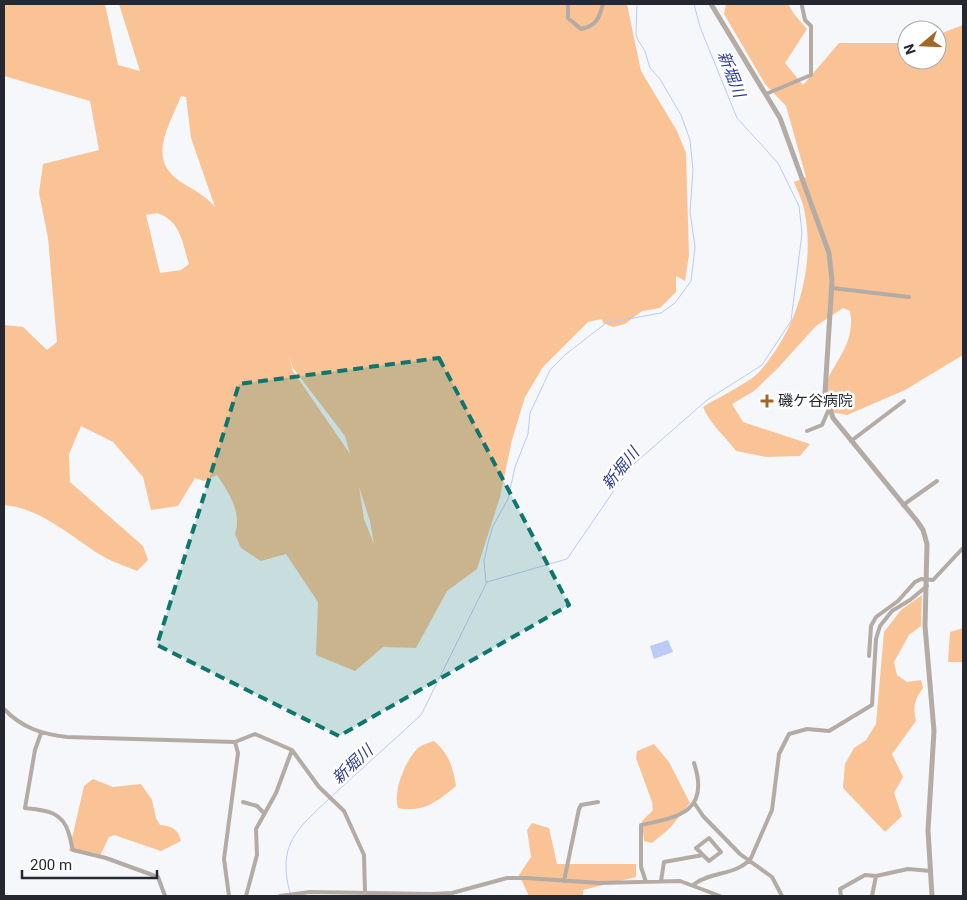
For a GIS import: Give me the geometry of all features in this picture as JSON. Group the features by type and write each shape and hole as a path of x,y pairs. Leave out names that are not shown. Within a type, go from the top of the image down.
{"street":[{"path":"568,4 568,18 577,29 592,26 598,21 602,4"},
{"path":"711,4 780,118 829,253 832,288 825,380 825,393 829,409 833,418 923,530 927,544 925,626 934,731 928,830 932,896"},
{"path":"766,94 811,75 811,26 806,20 802,6"},
{"path":"832,288 909,297"},
{"path":"851,441 904,401"},
{"path":"807,431 822,425 829,409"},
{"path":"903,505 937,481"},
{"path":"694,885 699,881 735,870 749,860 775,800 778,764 784,740 789,734 798,730 829,731 872,705 876,639 880,626 892,610 910,600 927,583 933,580 963,548"},
{"path":"870,656 871,626 876,617 898,601 915,582 921,579 927,583"},
{"path":"4,709 19,722 41,733 67,737 235,742 255,734 292,750 319,787 344,811 364,855 365,893"},
{"path":"41,733 35,750 25,808 50,810 66,827 73,850 106,858 158,877 165,896"},
{"path":"229,896 224,859 238,753 235,742"},
{"path":"246,896 258,855 256,829 276,792 292,750"},
{"path":"646,882 641,868 641,824 675,818 695,804 700,785 694,763"},
{"path":"243,802 257,806 264,812"},
{"path":"564,881 578,809 587,803 598,802"},
{"path":"695,804 703,816 749,860 772,878 782,896"},
{"path":"709,838 721,852 709,861 703,855 696,848 709,838"},
{"path":"661,881 664,862 703,855"},
{"path":"841,896 840,889 853,884 858,877 865,875 876,876 908,869 931,871"},
{"path":"872,896 876,876"},
{"path":"280,896 310,892 355,895 365,893 389,895 453,894 507,878 599,883 680,881 720,896"}],"highlighted area":[{"path":"439,358 569,605 339,736 157,645 239,384"}],"shaded area":[{"path":"4,4 105,4 118,65 140,71 119,4 627,4 641,71 677,131 686,153 689,255 685,281 676,276 676,292 660,308 642,311 625,324 613,327 603,323 602,319 588,322 543,367 525,397 512,440 500,497 477,569 447,591 416,648 383,647 355,671 316,655 318,602 286,554 261,561 241,548 235,534 237,526 236,510 217,475 204,481 195,478 178,506 151,510 143,477 113,442 81,426 69,454 70,482 143,546 148,560 137,571 103,557 54,524 30,511 4,505 4,325 23,327 47,350 57,342 48,238 39,193 43,164 99,150 90,101 4,76","holes":["181,96 186,97 191,138 215,207 204,196 170,173 162,153 166,131","157,213 171,221 182,240 189,264 181,270 160,273 146,215","289,356 293,368 345,436 350,454 293,371","359,487 370,521 374,544 364,519"]},
{"path":"726,4 788,4 807,29 785,63 803,85 839,43 897,43 897,70 947,70 947,31 963,25 963,355 905,390 847,415 830,412 823,405 823,393 849,338 851,325 850,311 843,308 816,326 754,391 732,404 743,422 810,444 800,456 766,457 736,451 713,424 703,407 756,375 773,354 793,317 800,297 805,277 807,256 804,210 794,182 806,177 786,106 765,84 724,14"},
{"path":"922,595 921,626 909,635 894,662 897,675 907,682 921,680 923,688 915,704 916,721 892,754 903,777 894,793 902,816 885,832 843,788 845,764 854,748 866,740 876,724 884,632 901,610"},
{"path":"963,628 963,662 948,662 950,632"},
{"path":"434,741 450,761 456,786 429,805 415,809 398,808 398,786 407,763 418,748"},
{"path":"654,744 669,762 690,803 669,829 652,843 644,841 642,821 653,810 652,802 636,758 637,751"},
{"path":"93,779 113,787 141,784 152,800 156,818 160,825 174,829 181,841 161,851 114,835 109,837 100,856 69,851 84,786"},
{"path":"532,823 549,828 557,864 636,864 636,877 583,890 583,896 529,896 519,875 531,857 527,830"}],"water":[{"path":"668,640 673,652 654,659 650,646"}],"waterway":[{"path":"486,582 484,561 493,526 508,499 515,467 528,434 530,413 550,370 566,354 606,323 661,313 675,303 691,281 695,247 690,212 693,170 690,140 681,115 660,79 650,68 645,51 638,40 636,34 637,4"},
{"name":"新堀川","path":"332,796 421,715 487,582 567,559 635,463 707,400 762,365 791,321 802,233 799,206 778,163 737,118 700,27 694,4"},
{"name":"新堀川","path":"290,893 286,862 292,840 307,820 329,799"}],"place":[{"name":"磯ケ谷病院","path":"767,401"}]}
